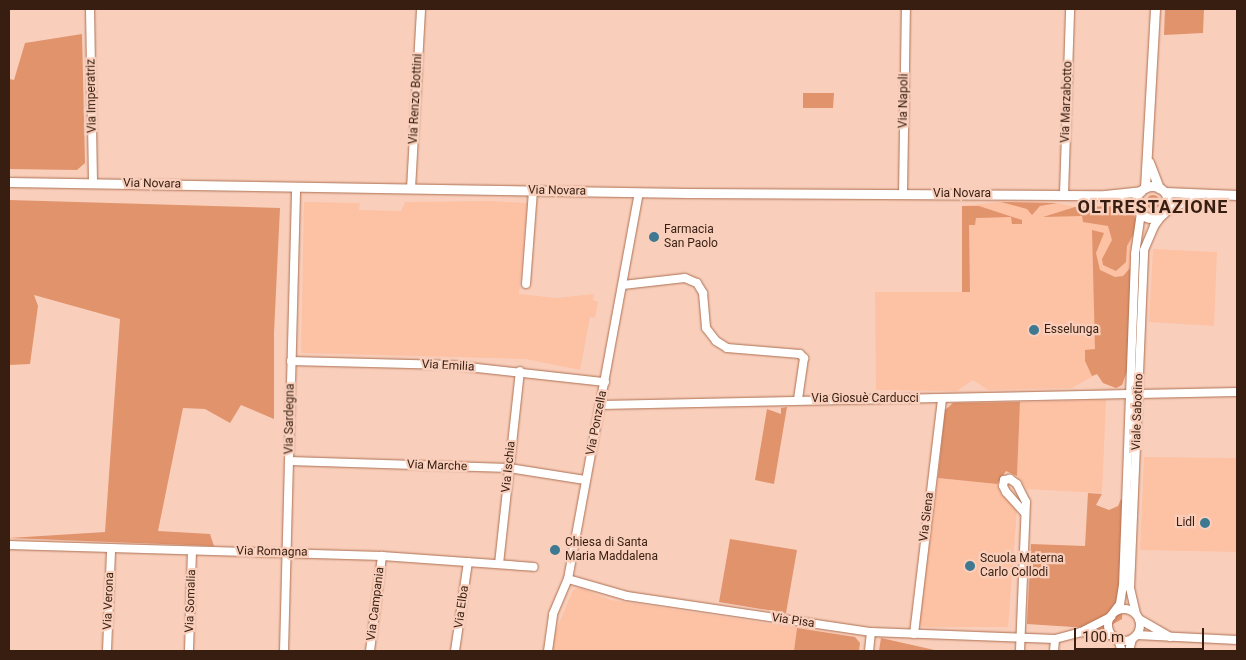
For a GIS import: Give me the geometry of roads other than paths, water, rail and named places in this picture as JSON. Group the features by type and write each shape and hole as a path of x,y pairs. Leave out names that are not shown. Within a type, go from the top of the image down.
{"street":[{"name":"Via Imperatriz","path":"90,9 93,183"},
{"name":"Via Renzo Bottini","path":"411,189 421,9"},
{"name":"Via Napoli","path":"903,194 906,9"},
{"name":"Via Marzabotto","path":"1064,194 1070,9"},
{"path":"1155,9 1148,156 1139,210 1154,218 1196,196"},
{"path":"1148,156 1168,201 1165,212"},
{"name":"Via Novara","path":"9,182 411,189 903,194 1105,195 1143,190"},
{"name":"Via Sardegna","path":"284,651 296,187"},
{"path":"526,284 532,190"},
{"path":"1143,190 1162,190 1196,196 1237,195"},
{"name":"Via Ponzella","path":"548,651 553,614 568,579 639,192"},
{"name":"Via Novara","path":"1105,195 1139,210"},
{"name":"Viale Sabotino","path":"1112,614 1120,604 1123,586 1135,254 1139,210"},
{"name":"Viale Sabotino","path":"1138,616 1130,588 1144,250 1154,226 1165,212"},
{"path":"623,285 685,278 697,284 703,293 706,328 716,341 727,348 800,354 804,358 798,399"},
{"name":"Via Emilia","path":"291,360 450,365 520,371 605,382"},
{"name":"Via Ischia","path":"499,564 520,371"},
{"path":"1139,394 1237,392"},
{"name":"Via Giosuè Carducci","path":"601,405 798,399 942,399 1130,394"},
{"name":"Via Siena","path":"914,634 942,399"},
{"name":"Via Marche","path":"289,461 509,468 585,480"},
{"path":"1020,651 1024,513"},
{"name":"Via Romagna","path":"9,545 111,550 286,552 382,556 534,567"},
{"name":"Via Verona","path":"107,651 111,550"},
{"name":"Via Somalia","path":"190,651 192,551"},
{"name":"Via Campania","path":"370,651 382,556"},
{"name":"Via Elba","path":"455,651 468,562"},
{"name":"Via Pisa","path":"568,579 626,596 871,632 1055,639 1082,632 1112,614"},
{"path":"1122,651 1109,626 1112,614 1128,609 1172,638"},
{"path":"1129,651 1135,637 1138,616"},
{"path":"868,651 871,632"},
{"name":"Via Pisa","path":"1082,632 1115,637"},
{"path":"1115,637 1237,640"},
{"path":"1054,651 1055,639"}],"place":[{"name":"Farmacia San Paolo","path":"654,237"},
{"name":"Esselunga","path":"1034,330"},
{"name":"Lidl","path":"1205,523"},
{"name":"Chiesa di Santa Maria Maddalena","path":"555,550"},
{"name":"Scuola Materna Carlo Collodi","path":"970,566"}],"district":[{"name":"OLTRESTAZIONE","path":"1153,207"}]}
